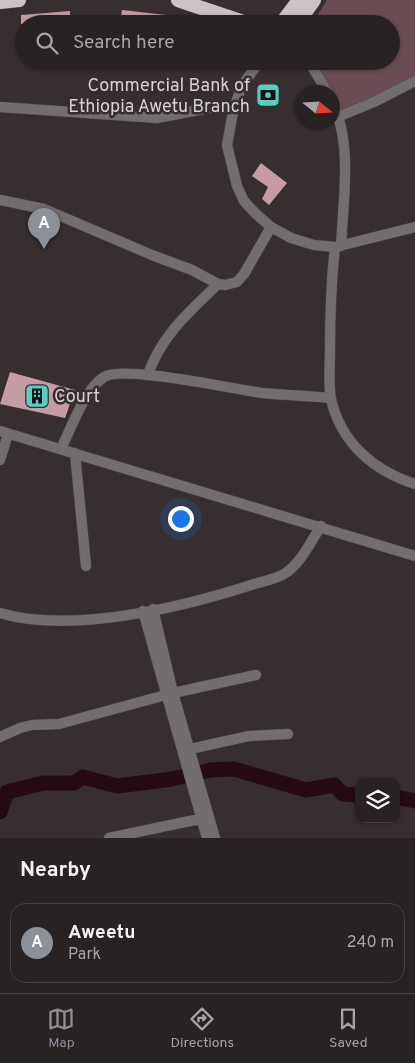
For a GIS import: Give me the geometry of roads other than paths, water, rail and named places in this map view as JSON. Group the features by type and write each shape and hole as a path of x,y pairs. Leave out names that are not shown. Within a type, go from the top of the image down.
{"highway":[{"path":"0,2 19,0"},
{"path":"178,0 222,15"},
{"path":"288,15 299,0"},
{"path":"303,15 314,0"}],"street":[{"path":"253,70 243,84 234,107 226,145 237,186 244,201 271,227 291,238 314,245 338,247 415,226"},
{"path":"314,70 323,85"},
{"path":"415,81 374,102 340,116 344,182 330,312 331,398 340,427 354,447 378,466 400,479 415,484"},
{"path":"0,107 156,118 214,107 234,107"},
{"path":"0,200 44,209 192,270 218,284 237,282 271,227"},
{"path":"148,374 154,357 171,331 218,284"},
{"path":"61,449 89,394 102,378 119,373 148,374 262,393 331,398"},
{"path":"0,460 4,432 321,526 415,556"},
{"path":"75,453 86,566"},
{"path":"0,613 48,622 81,620 148,610 222,594 285,574 303,555 321,526"},
{"path":"148,610 169,694 206,818 215,838"},
{"path":"0,737 26,726 59,724 169,694 256,675"},
{"path":"169,694 190,749 206,818 207,838"},
{"path":"190,749 249,736 288,734"},
{"path":"109,838 206,818"}],"waterway":[{"path":"0,812 7,792 43,783 74,783 83,777 117,786 172,779 211,770 234,769 306,790 334,785 343,794 355,795"},
{"path":"400,798 415,801"}],"place":[{"name":"Commercial Bank of Ethiopia Awetu Branch","path":"268,95"},
{"name":"Aweetu","path":"44,249"},
{"name":"Court","path":"37,396"}]}
